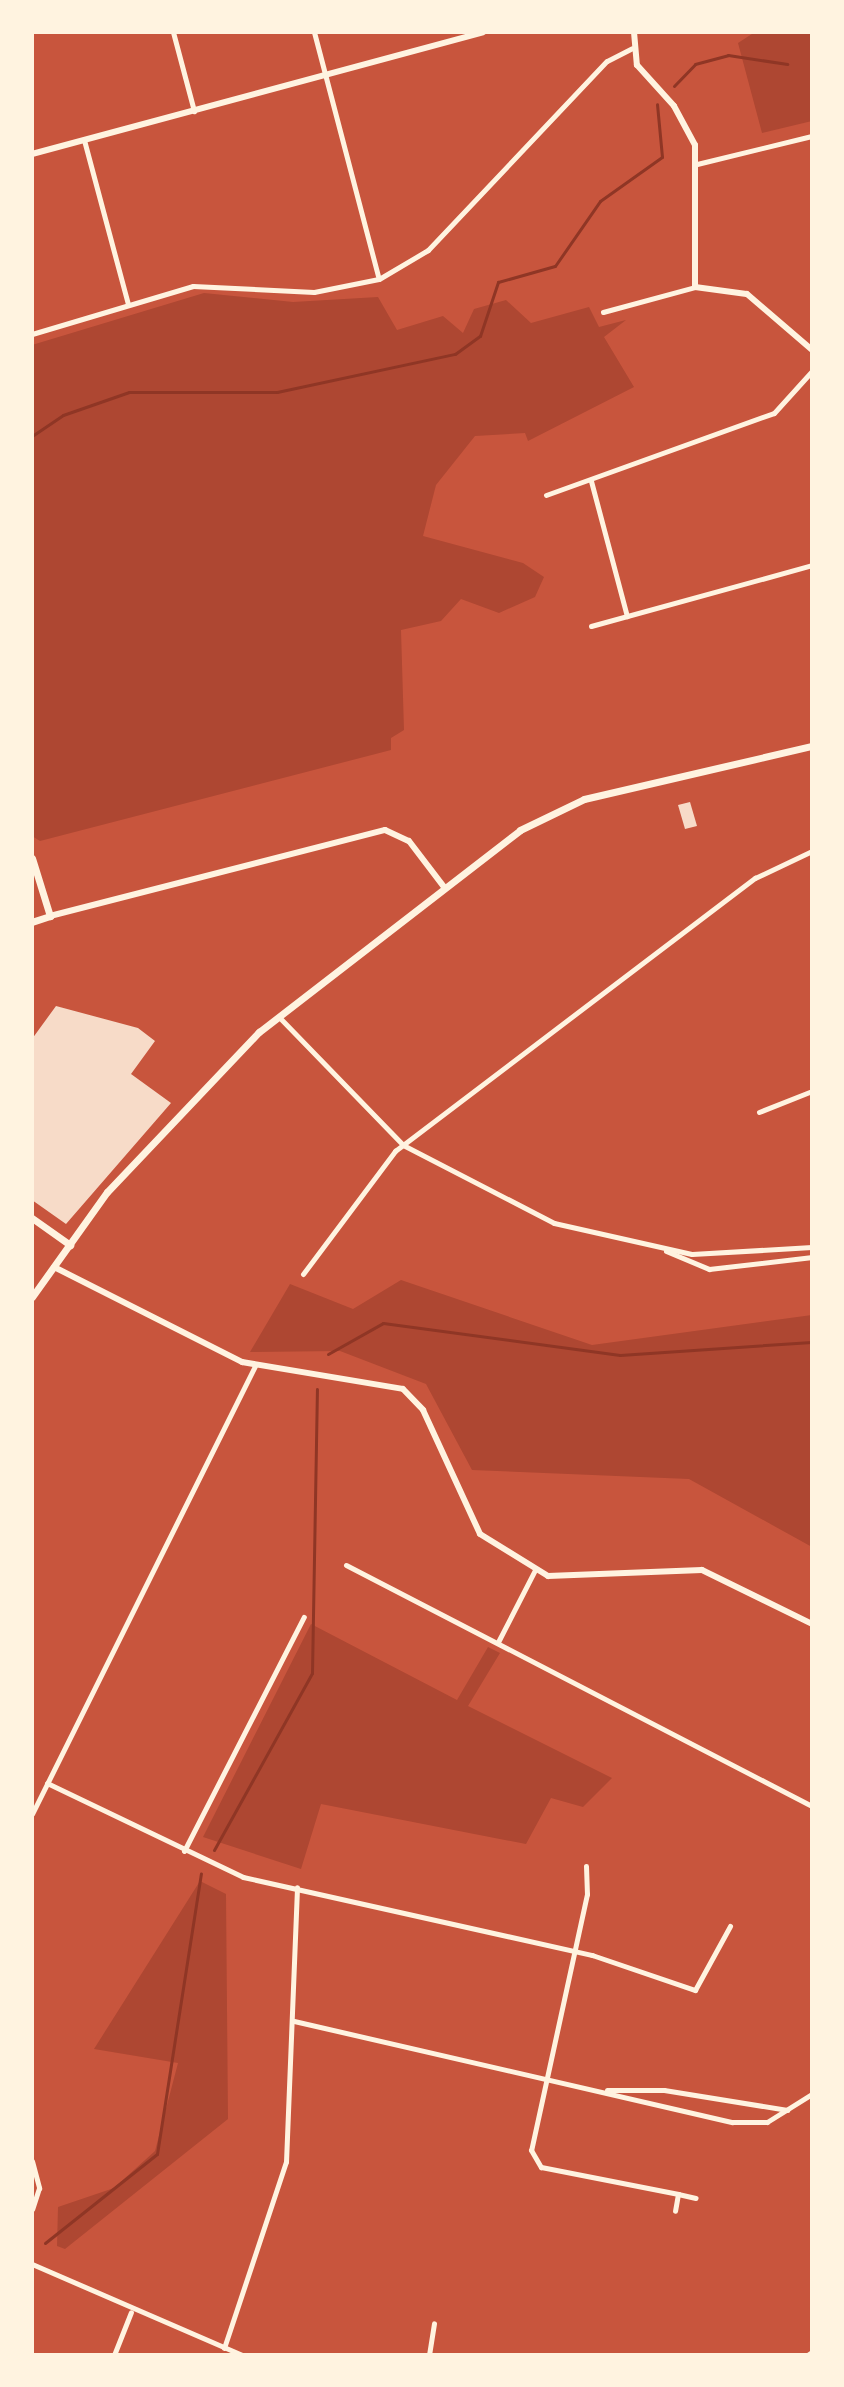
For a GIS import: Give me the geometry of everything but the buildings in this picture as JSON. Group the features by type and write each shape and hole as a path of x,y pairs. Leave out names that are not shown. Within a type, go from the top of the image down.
{"main road":[{"path":"32,1297 107,1192 278,1016 520,830 571,804 812,746"},
{"path":"32,858 50,916 32,922"},
{"path":"32,1218 70,1245"}],"street":[{"path":"173,32 194,111"},
{"path":"314,32 379,279"},
{"path":"32,154 483,32"},
{"path":"634,32 632,48 683,118 697,164 695,287"},
{"path":"32,334 203,285 314,292 379,279 428,250 607,61 632,48"},
{"path":"697,164 812,136"},
{"path":"84,140 128,304"},
{"path":"603,312 695,287 729,286 747,294 812,350"},
{"path":"546,495 645,465 690,437 774,413 812,371"},
{"path":"591,481 627,616"},
{"path":"591,626 812,565"},
{"path":"50,916 385,830 409,841 444,887"},
{"path":"303,1274 403,1145 755,878 812,851"},
{"path":"278,1016 403,1145 554,1223 664,1250 720,1255 812,1247"},
{"path":"759,1112 812,1091"},
{"path":"664,1250 709,1269 812,1257"},
{"path":"54,1267 255,1366 403,1389 423,1410 480,1534 535,1570 561,1577 702,1570 812,1624"},
{"path":"32,1814 255,1366"},
{"path":"346,1565 812,1806"},
{"path":"498,1642 535,1570"},
{"path":"184,1851 304,1617"},
{"path":"47,1783 243,1877 575,1950 695,1990 730,1926"},
{"path":"586,1866 575,1950 531,2144 541,2167 696,2198"},
{"path":"224,2348 281,2192 294,2021 297,1887"},
{"path":"294,2021 750,2124 789,2110 812,2094"},
{"path":"602,2090 664,2090 789,2110"},
{"path":"32,2161 39,2188 32,2209"},
{"path":"675,2211 678,2194"},
{"path":"32,2264 131,2312 242,2355"},
{"path":"114,2355 131,2312"},
{"path":"429,2355 434,2323"}],"shaded area":[{"path":"755,32 812,32 812,121 762,133 738,43"},
{"path":"204,293 293,302 378,297 397,330 443,316 463,333 474,309 506,300 531,323 589,307 599,327 626,320 604,337 634,387 528,441 525,433 475,436 436,485 423,536 523,563 544,577 535,597 499,613 461,599 441,621 401,630 404,730 391,738 391,750 40,841 32,836 32,345"},
{"path":"401,1280 592,1345 812,1315 812,1547 689,1479 472,1470 426,1384 340,1351 250,1352 290,1284 353,1309"},
{"path":"311,1624 457,1700 488,1647 500,1653 468,1706 612,1778 583,1807 551,1798 526,1844 321,1804 301,1869 203,1837"},
{"path":"200,1881 226,1894 228,2119 65,2249 57,2246 58,2207 114,2188 155,2151 178,2063 94,2049"}],"waterway":[{"path":"674,86 695,64 728,55 787,64"},
{"path":"32,436 63,415 129,392 277,392 455,354 480,336 498,282 555,266 600,201 662,157 657,104"},
{"path":"328,1354 383,1323 620,1355 812,1342"},
{"path":"214,1850 312,1673 317,1389"},
{"path":"45,2243 157,2154 201,1873"}]}
